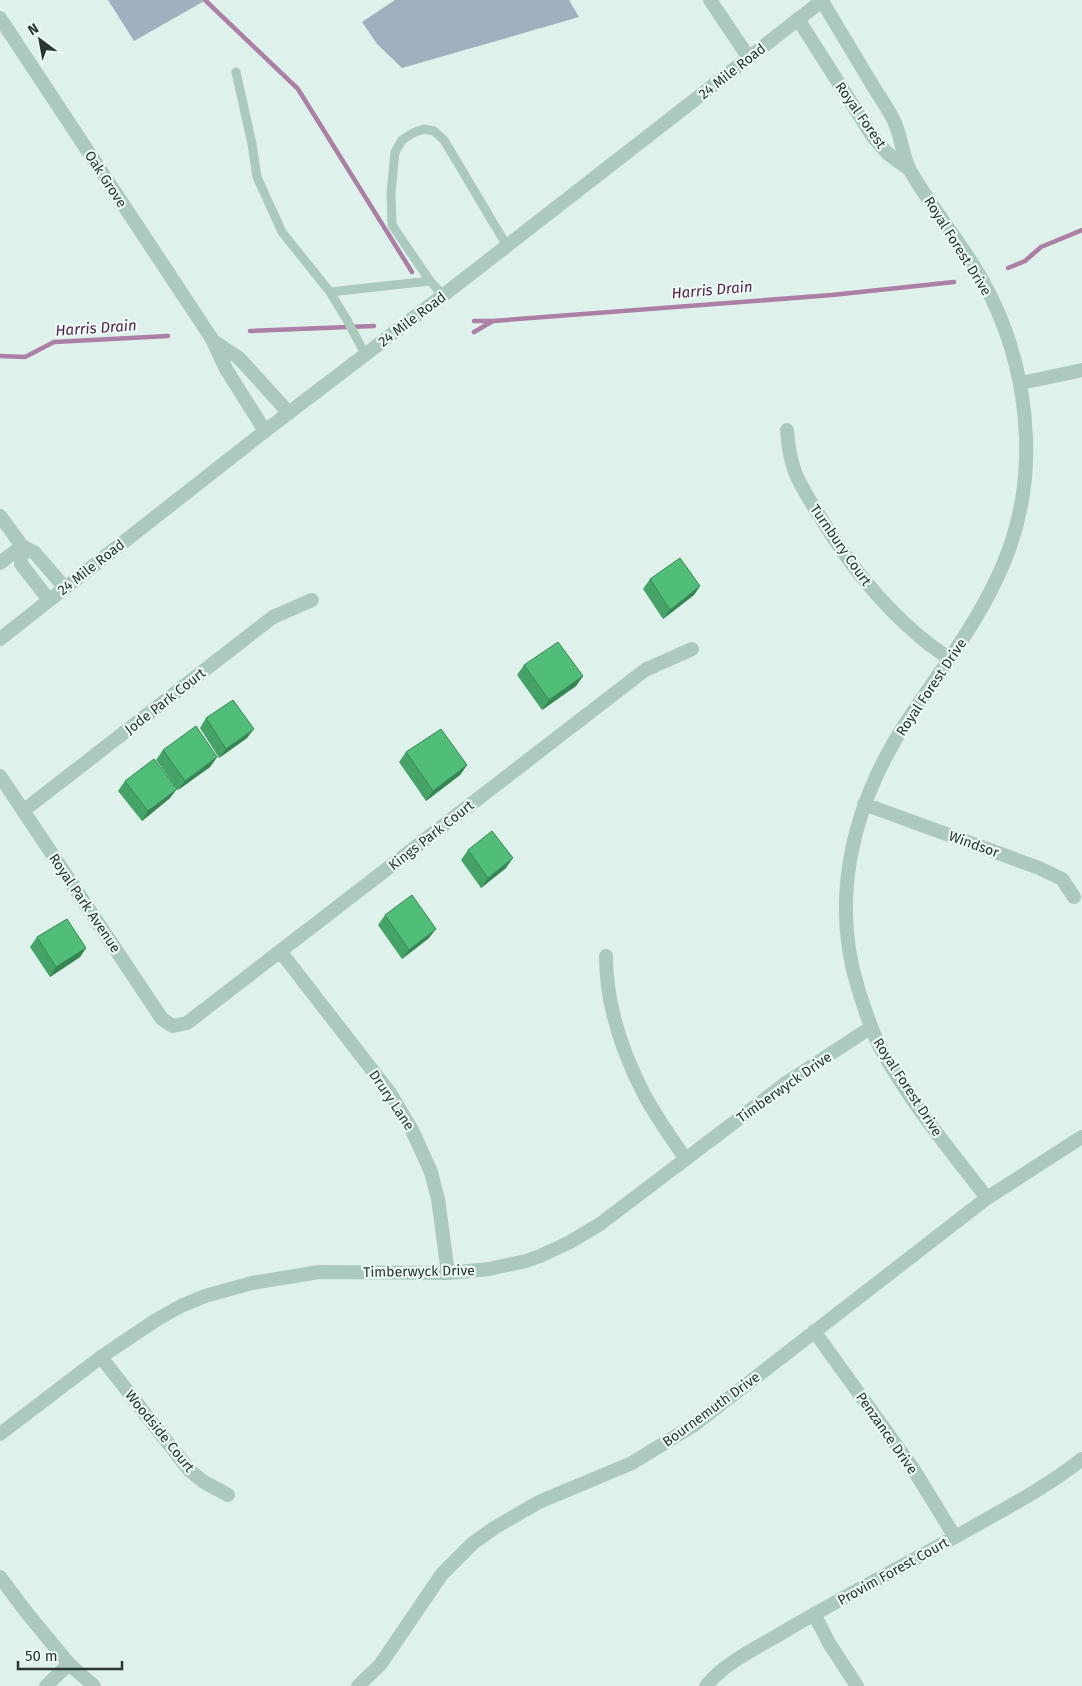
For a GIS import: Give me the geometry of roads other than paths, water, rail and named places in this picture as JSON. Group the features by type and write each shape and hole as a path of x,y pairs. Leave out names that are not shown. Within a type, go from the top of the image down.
{"street":[{"path":"710,0 749,58"},
{"name":"24 Mile Road","path":"0,639 265,431 508,246 823,0"},
{"name":"Royal Forest","path":"823,0 896,124 909,169"},
{"name":"Oak Grove","path":"0,18 212,339 226,369 265,431"},
{"name":"Royal Forest","path":"798,19 873,138 887,153 909,169"},
{"name":"Royal Forest Drive","path":"909,169 981,278 1010,343 1020,383 1026,438 1023,498 1013,540 993,590 977,619 893,743 876,775 864,804 852,845 847,874 845,905 847,939 854,977 870,1028 881,1050 920,1111 987,1198"},
{"name":"Oak Grove","path":"212,339 239,358 289,413"},
{"path":"1020,383 1082,370"},
{"name":"Turnbury Court","path":"787,430 790,454 796,474 805,493 844,554 870,587 895,614 920,637 950,659"},
{"path":"0,516 22,546 36,553 65,588"},
{"path":"0,563 22,546"},
{"path":"22,546 21,564 49,600"},
{"name":"Jode Park Court","path":"23,811 273,617 312,600"},
{"name":"Kings Park Court","path":"173,1026 186,1023 645,670 692,649"},
{"name":"Royal Park Avenue","path":"0,776 162,1019 173,1026"},
{"name":"Windsor","path":"864,804 1039,868 1062,879 1074,897"},
{"name":"Drury Lane","path":"280,951 390,1093 412,1130 431,1172 438,1199 448,1273"},
{"path":"606,956 609,994 626,1055 645,1096 685,1158"},
{"name":"Timberwyck Drive","path":"0,1434 101,1357 156,1320 181,1306 205,1296 252,1283 319,1272 448,1273 489,1270 526,1261 570,1242 600,1224 786,1083 870,1028"},
{"name":"Bournemuth Drive","path":"358,1686 380,1664 442,1574 473,1543 538,1502 632,1463 694,1425 987,1198 1082,1137"},
{"name":"Penzance Drive","path":"814,1331 912,1467 955,1537"},
{"name":"Woodside Court","path":"101,1357 189,1470 204,1482 228,1495"},
{"name":"Provim Forest Court","path":"706,1686 712,1678 731,1664 814,1614 1026,1498 1061,1476 1082,1459"},
{"path":"0,1577 68,1664 94,1686"},
{"path":"814,1614 829,1643 857,1686"},
{"path":"46,1686 68,1664"}],"lane":[{"path":"236,72 252,144 257,177 282,232 330,292 349,322 365,354"},
{"path":"444,295 430,281 392,225 391,193 394,152 402,140 424,129 434,131 444,140 508,246"},
{"path":"330,292 430,281"}],"waterway":[{"path":"205,0 298,89 412,272"},
{"name":"Harris Drain","path":"1008,268 1025,261 1041,247 1082,230"},
{"name":"Harris Drain","path":"474,321 832,295 954,282"},
{"name":"Harris Drain","path":"474,332 493,321"},
{"name":"Harris Drain","path":"250,331 374,326"},
{"name":"Harris Drain","path":"0,356 25,357 54,342 168,336"}]}
